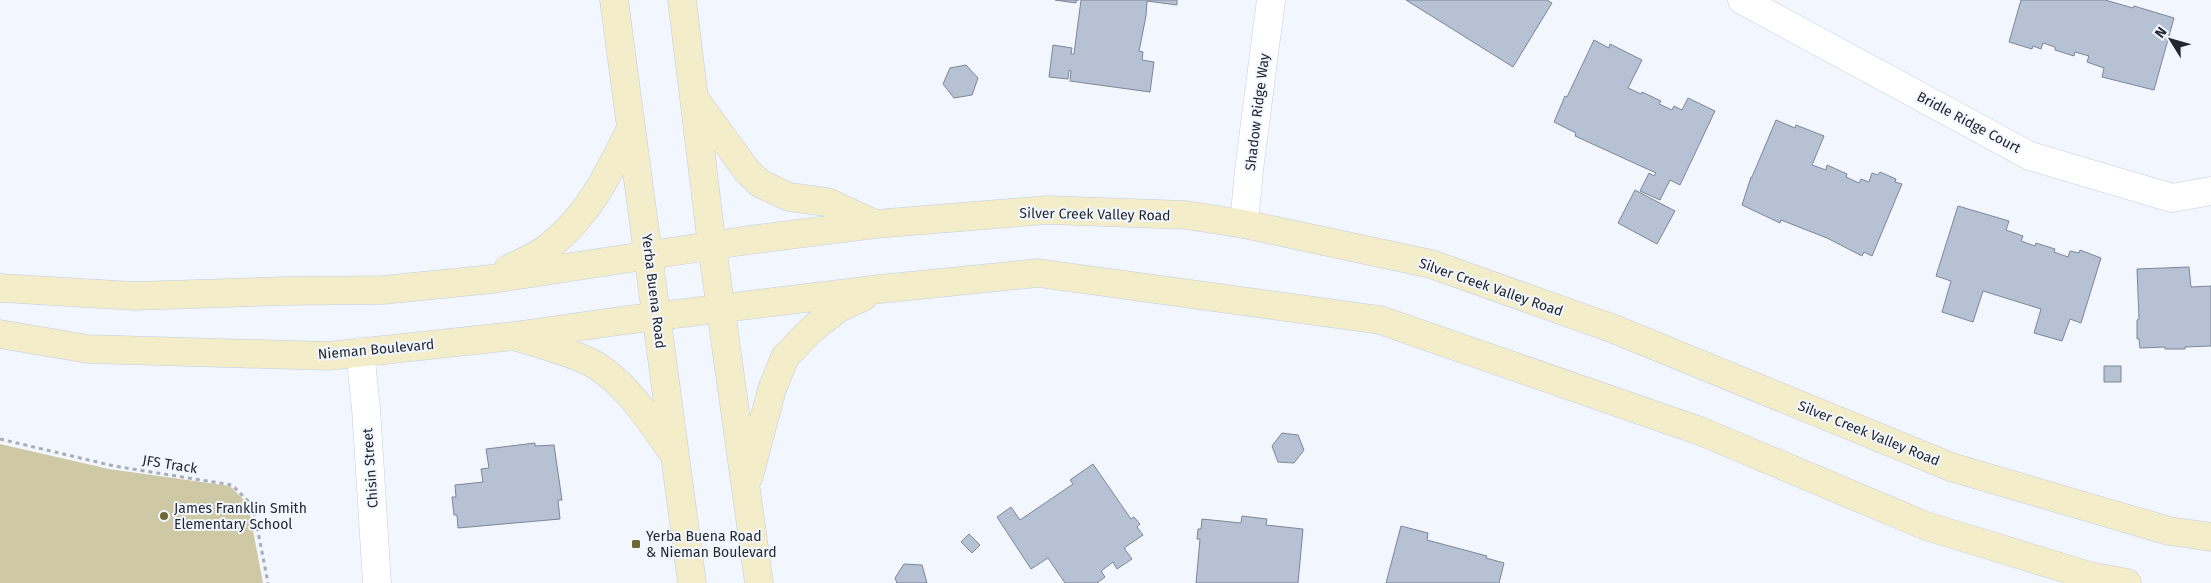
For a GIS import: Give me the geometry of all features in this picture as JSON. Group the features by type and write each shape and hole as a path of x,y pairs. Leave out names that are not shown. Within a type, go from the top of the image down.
{"main road":[{"name":"Yerba Buena Road","path":"614,0 677,458 692,583"},
{"path":"682,0 712,246 759,583"},
{"path":"695,100 747,171 761,184 789,197 827,202 875,224"},
{"path":"492,279 550,246 584,212 600,189 631,128"},
{"name":"Silver Creek Valley Road","path":"649,255 875,224 1047,210 1186,216 1244,224 1431,264 1614,329 1951,467 2169,531 2211,537"},
{"path":"0,288 135,296 383,290 492,279 649,255"},
{"path":"721,308 1038,273 1380,320 1700,431 1926,526 2090,576 2126,583"},
{"path":"746,487 772,389 785,357 812,329 839,308 880,289"},
{"name":"Nieman Boulevard","path":"0,334 88,349 328,356 514,336 721,308"},
{"path":"514,336 596,365 632,396 677,458"}],"street":[{"name":"Shadow Ridge Way","path":"1244,224 1271,0"},
{"name":"Bridle Ridge Court","path":"1742,0 2030,156 2172,198 2211,191"},
{"name":"Chisin Street","path":"360,352 366,408 377,583"}],"path":[{"name":"JFS Track","path":"0,439 114,466 232,485 253,506 268,583"}],"shaded area":[{"path":"0,444 109,469 230,486 248,504 263,583 0,583"}],"building":[{"path":"1055,0 1076,0 1076,3"},
{"path":"1081,0 1177,0 1177,5 1147,1 1139,51 1143,52 1142,60 1154,62 1150,92 1070,81 1071,71 1069,70 1068,79 1049,77 1053,45 1072,48 1071,54 1074,54"},
{"path":"1406,0 1547,0 1552,3 1513,67"},
{"path":"2021,0 2105,0 2133,8 2134,6 2174,18 2154,90 2102,77 2104,68 2087,62 2089,56 2075,52 2074,56 2055,50 2055,47 2043,43 2041,49 2033,46 2032,49 2009,42"},
{"path":"1594,40 1609,48 1610,44 1642,60 1628,88 1661,101 1659,104 1672,110 1674,106 1682,110 1688,98 1715,111 1680,185 1670,180 1660,200 1640,191 1649,173 1654,176 1656,173 1575,136 1576,133 1554,122 1565,96 1567,97"},
{"path":"966,65 978,78 972,95 954,98 943,84 950,68"},
{"path":"1776,120 1795,128 1796,125 1824,136 1812,165 1826,170 1827,165 1847,174 1846,177 1859,183 1861,179 1869,182 1872,173 1878,175 1880,172 1896,179 1895,182 1902,184 1872,256 1864,252 1862,256 1827,238 1781,220 1780,223 1742,205 1751,177"},
{"path":"1635,190 1675,211 1657,244 1618,223"},
{"path":"1958,206 2009,221 2006,230 2023,236 2021,241 2035,246 2036,243 2055,249 2054,252 2068,257 2070,251 2079,253 2080,250 2101,258 2081,323 2070,319 2062,341 2034,333 2041,309 1983,291 1973,322 1942,312 1951,281 1936,276"},
{"path":"2189,267 2191,287 2211,286 2211,346 2185,347 2185,349 2165,349 2165,347 2140,348 2139,339 2137,339 2137,320 2139,319 2137,269"},
{"path":"2104,366 2121,366 2121,382 2104,382"},
{"path":"1282,433 1298,435 1304,450 1294,463 1278,462 1272,446"},
{"path":"535,443 535,446 554,445 562,500 558,500 560,519 458,528 452,497 456,497 455,485 483,482 481,469 489,468 486,449"},
{"path":"1093,464 1131,519 1134,517 1140,524 1137,527 1143,535 1124,548 1132,559 1117,569 1113,562 1101,571 1105,577 1097,583 1065,583 1048,558 1031,569 997,517 1011,507 1020,520 1073,484 1070,480"},
{"path":"1242,516 1267,519 1266,525 1303,529 1298,583 1196,583 1200,539 1197,539 1202,519 1241,523"},
{"path":"1401,526 1428,533 1427,540 1487,556 1486,558 1504,563 1499,583 1386,583"},
{"path":"969,534 980,545 972,553 961,542"},
{"path":"904,564 922,565 927,583 897,583 895,578"}],"place":[{"name":"James Franklin Smith Elementary School","path":"164,516"},
{"name":"Yerba Buena Road & Nieman Boulevard","path":"636,544"}]}
